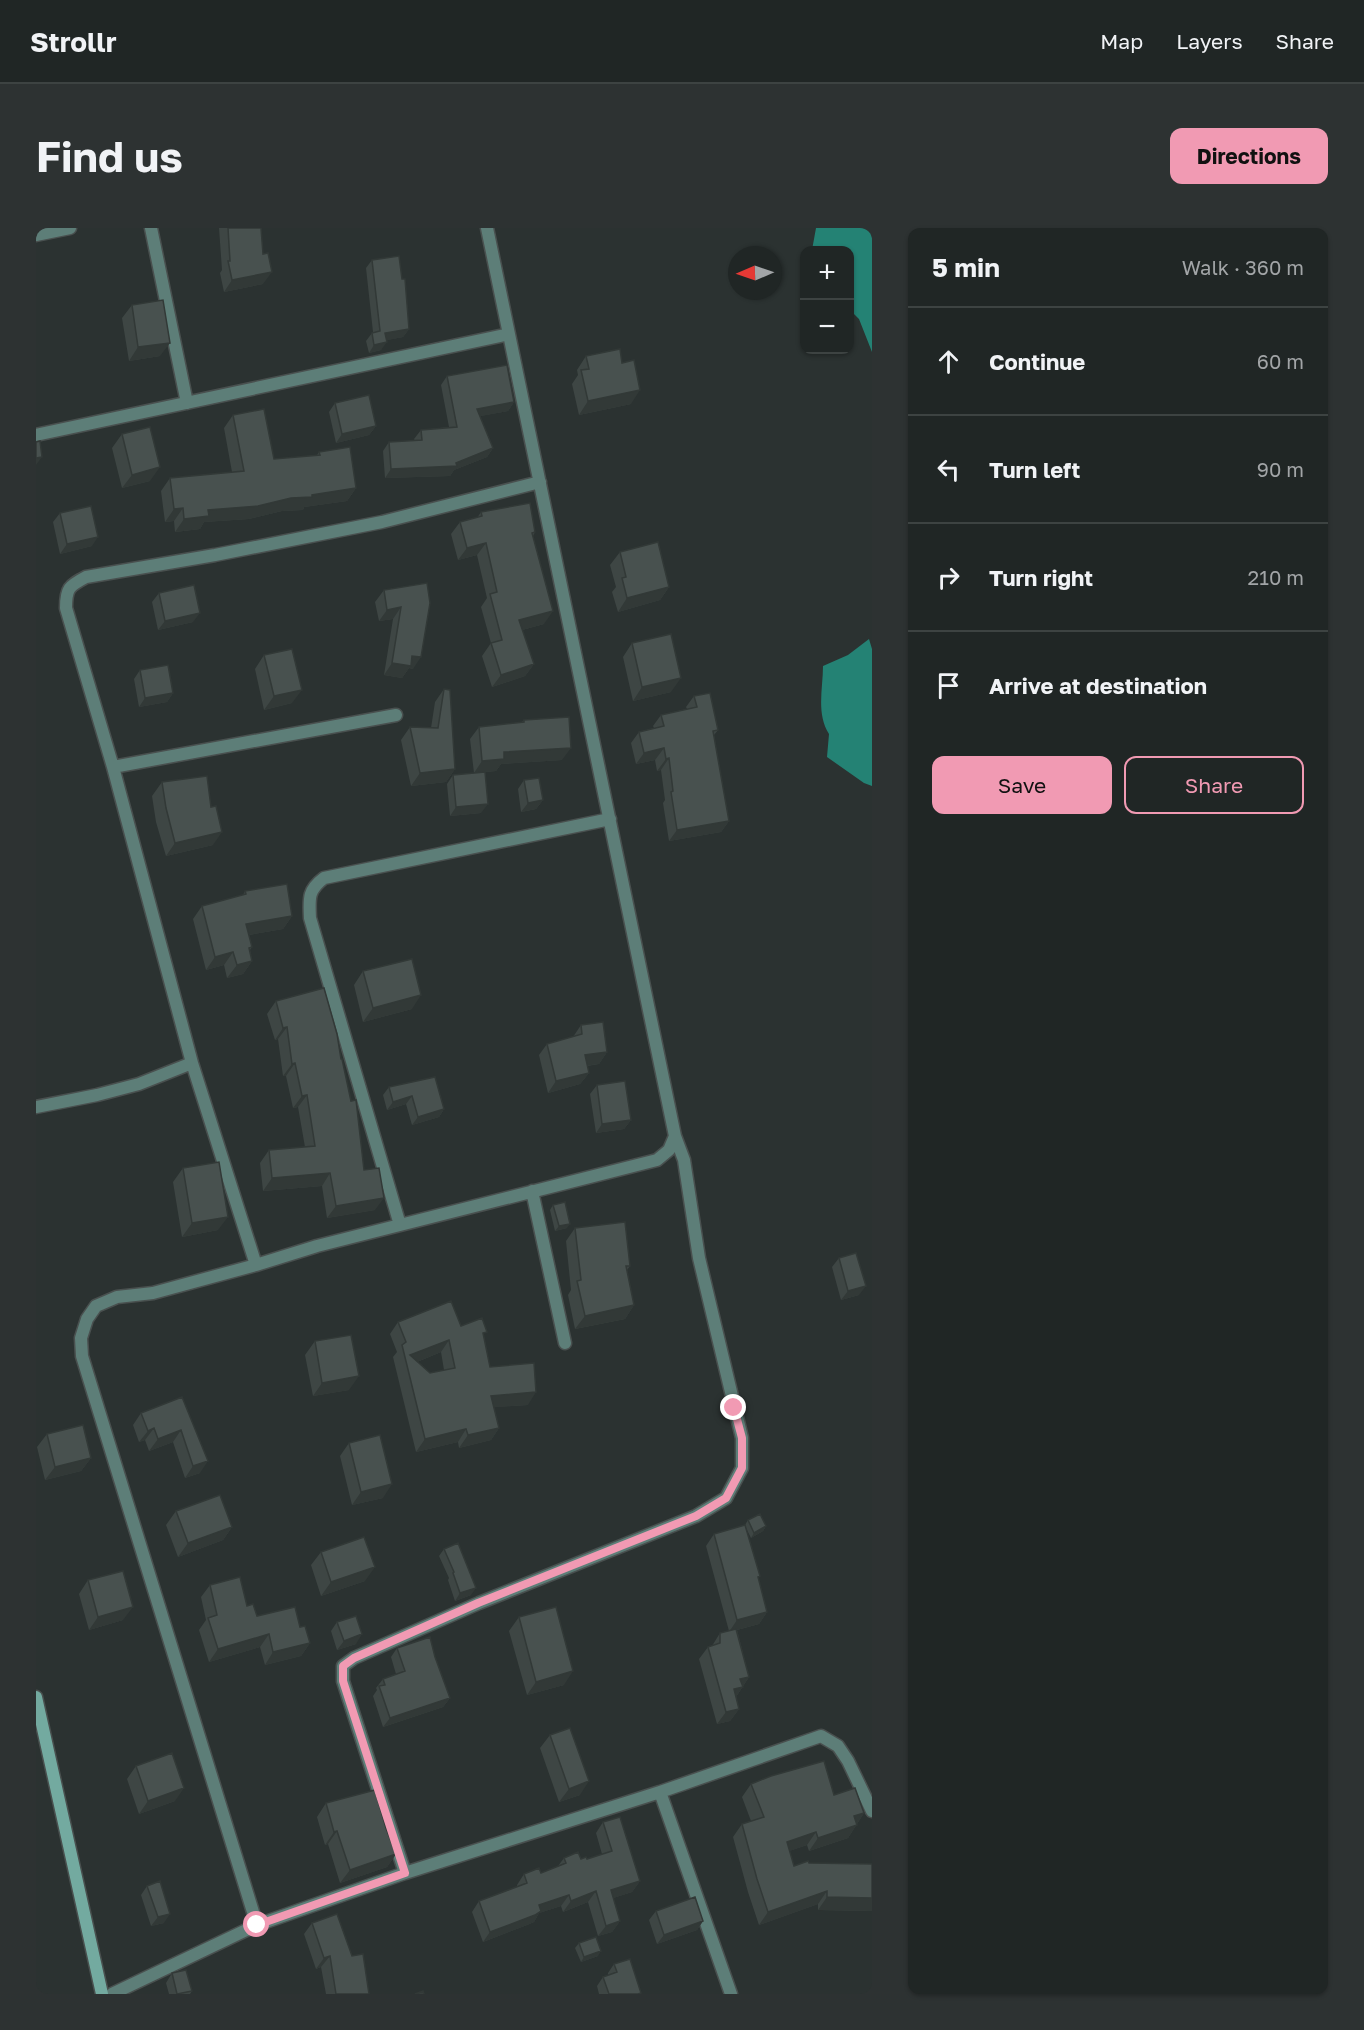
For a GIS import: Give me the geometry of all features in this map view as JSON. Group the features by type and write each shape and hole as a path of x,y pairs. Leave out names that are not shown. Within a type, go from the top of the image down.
{"main road":[{"path":"36,1697 102,1994"}],"street":[{"path":"36,235 70,228"},
{"path":"151,228 187,403"},
{"path":"405,1873 343,1681 343,1666 354,1658 478,1603 696,1516 726,1498 742,1468 742,1438 699,1258 684,1160 675,1136 487,228"},
{"path":"36,435 509,334"},
{"path":"256,1265 192,1063 112,767 66,608 66,594 71,585 86,577 215,555 382,522 540,482"},
{"path":"112,767 396,715"},
{"path":"400,1225 310,918 309,901 313,886 324,878 610,819"},
{"path":"36,1107 139,1084 192,1063"},
{"path":"257,1925 82,1356 81,1338 87,1319 96,1306 117,1297 153,1293 317,1246 657,1160 669,1150 675,1136"},
{"path":"532,1191 565,1343"},
{"path":"112,1994 257,1925 405,1873 660,1792 821,1736 838,1746 848,1761 872,1811"},
{"path":"660,1792 731,1994"}],"shaded area":[{"path":"816,228 872,228 872,352 859,319 854,314 854,246 813,246"},
{"path":"869,639 872,649 872,786 864,783 827,757 829,734 821,709 823,666 848,655"}],"building":[{"path":"228,228 261,228 263,254 268,253 272,272 232,280 228,261 230,261"},
{"path":"399,256 402,279 405,279 409,329 385,333 387,342 374,345 372,333 380,331 372,260"},
{"path":"163,300 170,343 138,347 132,305"},
{"path":"620,349 622,363 634,360 640,390 588,401 581,370 589,369 586,356"},
{"path":"507,365 514,402 477,409 493,448 456,463 457,466 391,469 389,442 422,440 421,430 457,427 447,376"},
{"path":"369,395 376,426 342,434 335,403"},
{"path":"264,409 274,459 320,455 319,452 350,447 356,488 312,495 312,497 291,498 258,506 208,510 209,516 184,519 183,508 174,509 170,478 244,471 233,415"},
{"path":"150,427 160,467 132,475 122,434"},
{"path":"40,441 42,457 36,458 36,442"},
{"path":"530,503 535,532 532,533 553,611 519,620 534,664 501,675 491,643 502,640 490,594 497,592 486,543 467,548 460,522 482,516 481,512"},
{"path":"91,506 98,537 67,544 60,513"},
{"path":"658,542 669,587 627,598 622,578 626,577 620,552"},
{"path":"427,583 430,603 421,657 412,656 411,666 392,663 401,607 387,610 384,590"},
{"path":"194,585 200,613 165,621 159,593"},
{"path":"671,634 681,678 642,687 632,643"},
{"path":"292,649 302,690 274,696 264,655"},
{"path":"168,665 173,693 145,698 140,670"},
{"path":"444,689 450,690 455,769 420,773 410,727 438,728"},
{"path":"710,693 718,730 713,731 729,821 677,830 669,758 666,759 664,748 644,753 639,732 664,726 661,715 697,707 694,696"},
{"path":"569,717 571,748 504,752 504,759 482,761 479,727 524,722 524,720"},
{"path":"485,772 488,804 456,807 453,775"},
{"path":"207,776 211,807 216,806 222,832 175,843 162,782"},
{"path":"539,778 543,800 528,803 524,780"},
{"path":"287,884 292,916 246,924 252,947 249,948 252,961 237,965 233,952 215,957 202,906 246,894 245,891"},
{"path":"412,959 421,995 373,1008 363,971"},
{"path":"324,988 337,1034 351,1101 356,1100 364,1170 379,1168 384,1198 336,1206 330,1173 272,1178 269,1150 315,1146 307,1095 302,1096 295,1063 292,1064 287,1027 283,1028 276,1001"},
{"path":"603,1022 607,1052 585,1055 589,1073 556,1081 547,1044 582,1034 581,1025"},
{"path":"435,1077 444,1109 418,1117 412,1096 393,1102 389,1087"},
{"path":"625,1081 631,1120 602,1124 597,1085"},
{"path":"219,1162 228,1217 192,1223 183,1168"},
{"path":"565,1202 570,1224 559,1226 553,1205"},
{"path":"625,1222 630,1266 626,1266 634,1305 585,1316 577,1281 581,1280 575,1228"},
{"path":"856,1253 866,1286 848,1291 839,1258"},
{"path":"451,1301 461,1326 482,1318 487,1332 483,1333 490,1367 534,1363 536,1392 491,1396 499,1428 468,1435 466,1429 425,1439 402,1345 406,1342 398,1322","holes":["449,1340 455,1368 430,1373 410,1355"]},
{"path":"351,1335 359,1376 322,1383 315,1341"},
{"path":"182,1397 208,1461 193,1466 181,1430 158,1439 154,1428 148,1431 141,1413"},
{"path":"83,1425 91,1458 55,1467 47,1434"},
{"path":"380,1435 392,1484 361,1492 349,1443"},
{"path":"220,1495 232,1527 188,1543 176,1511"},
{"path":"760,1514 766,1526 754,1533 748,1520"},
{"path":"745,1525 760,1576 758,1577 767,1612 737,1620 714,1534"},
{"path":"364,1537 375,1567 331,1582 321,1552"},
{"path":"458,1543 476,1588 460,1593 444,1549"},
{"path":"123,1571 133,1607 98,1617 88,1580"},
{"path":"240,1577 247,1606 253,1604 257,1616 295,1607 300,1627 305,1626 310,1643 273,1652 269,1634 218,1649 208,1618 217,1615 210,1585"},
{"path":"556,1607 573,1671 536,1682 519,1617"},
{"path":"356,1616 362,1634 344,1641 337,1622"},
{"path":"736,1629 749,1677 740,1679 743,1687 734,1689 739,1709 726,1712 708,1647 720,1643 720,1633"},
{"path":"430,1637 450,1698 390,1718 379,1686 385,1685 383,1679 405,1671 397,1648"},
{"path":"570,1728 589,1781 569,1789 550,1735"},
{"path":"172,1753 184,1788 148,1801 136,1766"},
{"path":"824,1761 834,1795 855,1788 864,1813 854,1816 857,1825 818,1838 816,1832 787,1842 794,1866 808,1861 809,1863 872,1864 872,1898 827,1897 827,1891 768,1912 742,1824 764,1817 751,1784"},
{"path":"375,1790 396,1854 350,1870 337,1831 334,1832 326,1803"},
{"path":"620,1817 640,1881 611,1890 620,1921 606,1926 596,1891 571,1901 569,1895 539,1905 541,1911 535,1915 490,1932 479,1901 527,1883 524,1874 539,1868 541,1873 566,1863 564,1858 578,1852 581,1859 586,1857 587,1859 612,1851 603,1822"},
{"path":"160,1881 170,1914 158,1917 147,1886"},
{"path":"695,1897 703,1921 664,1935 656,1911"},
{"path":"337,1914 352,1956 363,1954 369,1994 336,1994 330,1956 324,1958 312,1923"},
{"path":"596,1937 601,1951 584,1957 579,1943"},
{"path":"630,1959 641,1993 609,1994 603,1977 617,1972 614,1964"},
{"path":"186,1970 192,1991 177,1994 172,1973"}],"route":[{"path":"257,1925 405,1873 343,1681 343,1666 354,1658 478,1603 696,1516 726,1498 742,1468 742,1438 734,1408"}]}
